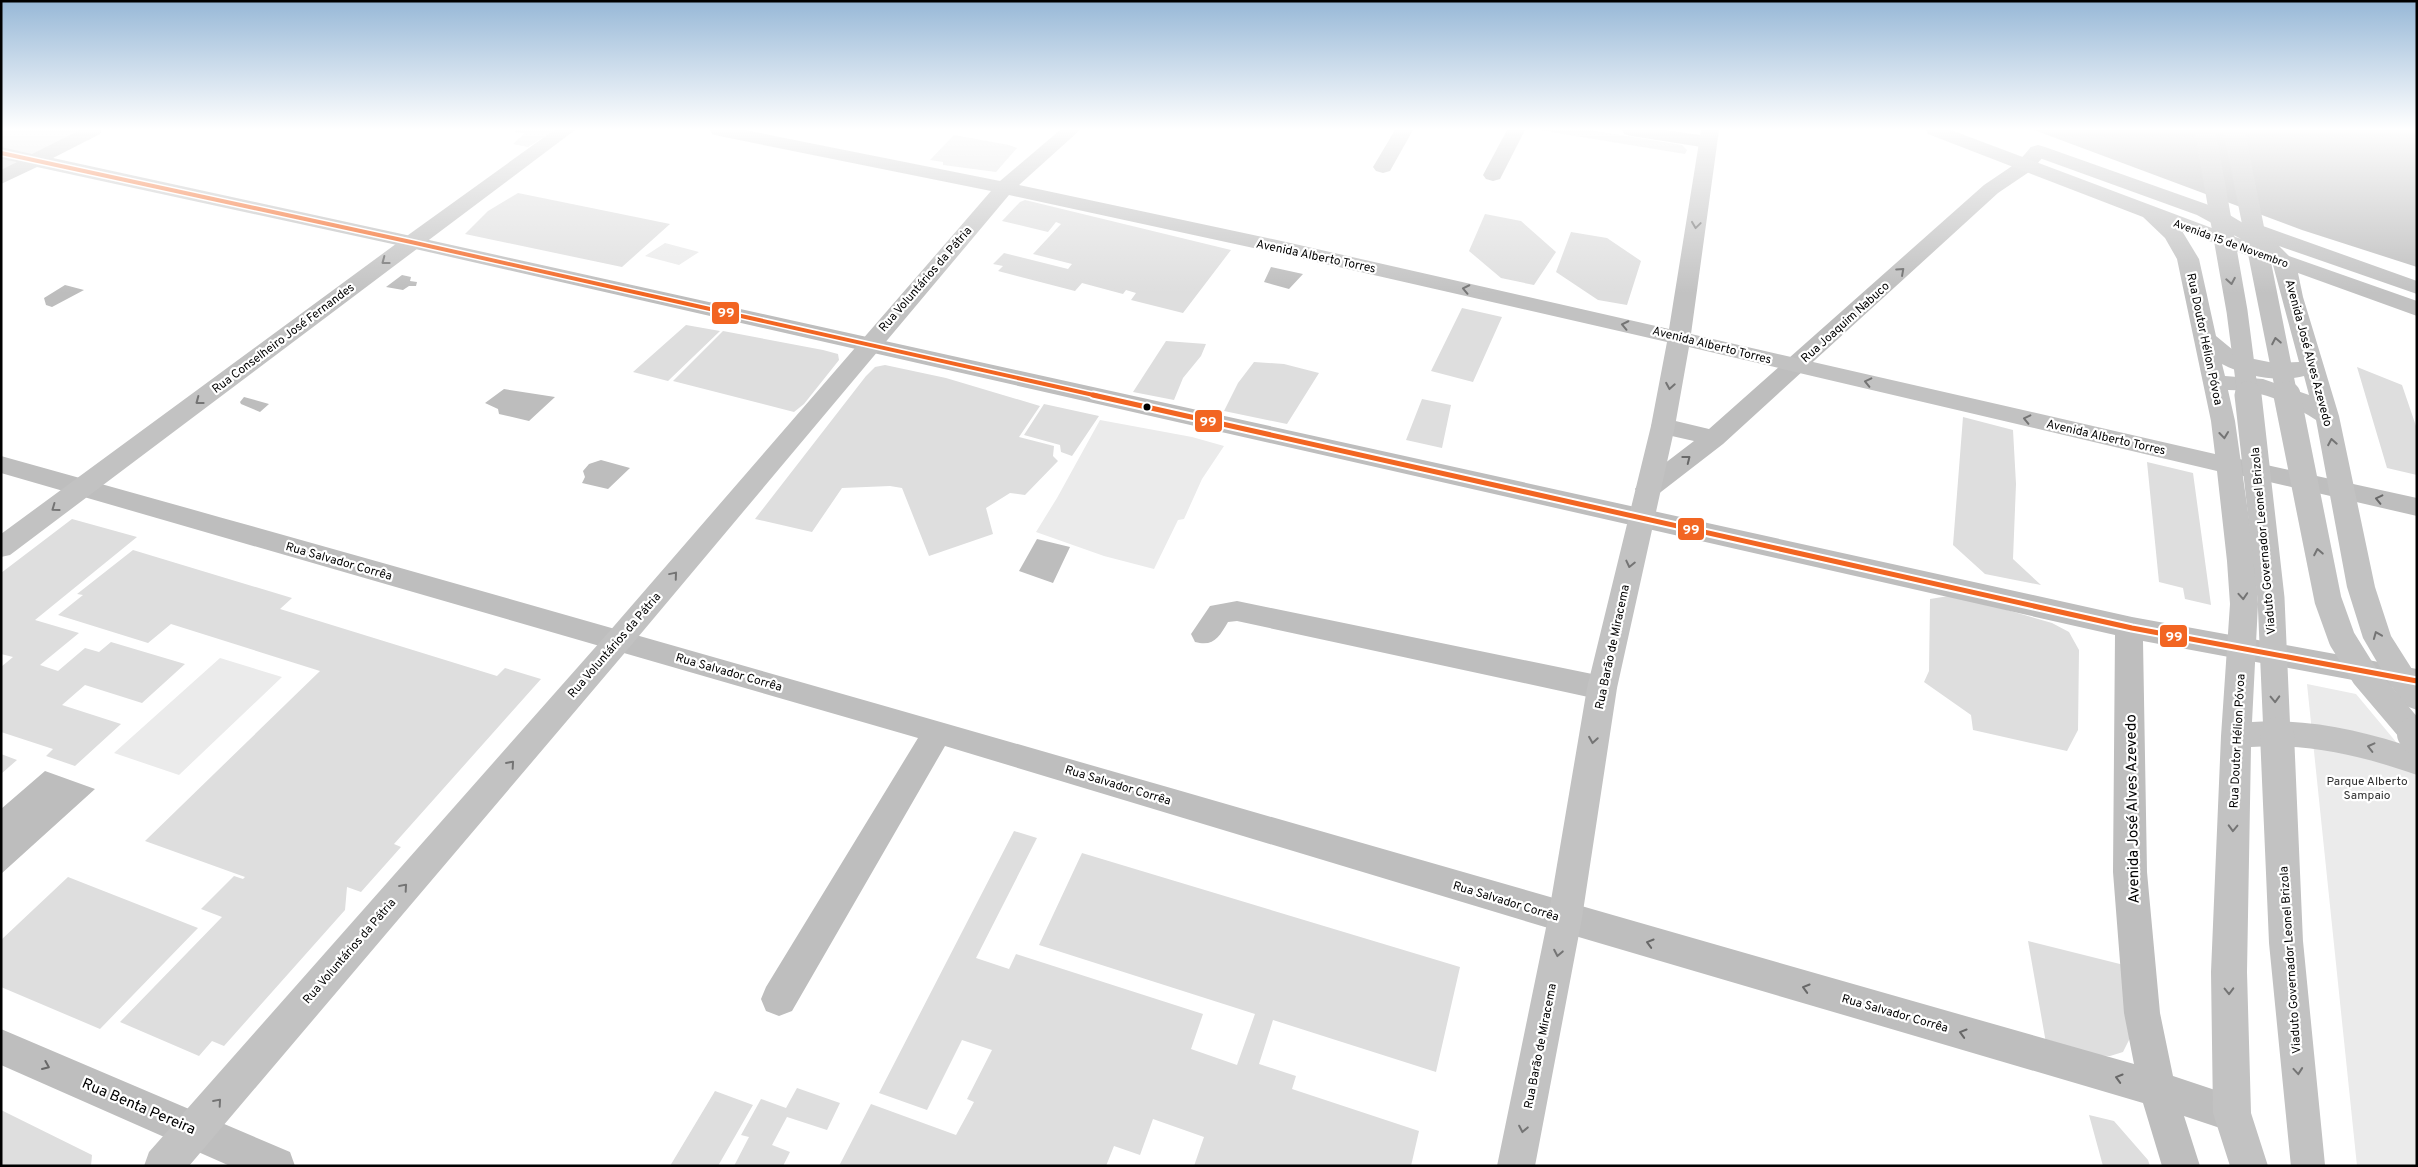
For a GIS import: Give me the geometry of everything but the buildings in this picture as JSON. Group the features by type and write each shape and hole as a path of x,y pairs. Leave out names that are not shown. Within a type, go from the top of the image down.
{"main road":[{"name":"Rua Conselheiro José Fernandes","path":"1,548 491,184"},
{"name":"Avenida Alberto Torres","path":"998,184 1679,337 1796,366 2228,464"},
{"name":"Rua Barão de Miracema","path":"1516,1166 1565,918 1602,688 1663,426 1679,337 1702,184"},
{"name":"Avenida 15 de Novembro","path":"2089,184 2150,213 2247,248"},
{"name":"Avenida 15 de Novembro","path":"2120,184 2198,208 2417,288"},
{"name":"Viaduto Governador Leonel Brizola","path":"2214,184 2237,311 2264,523 2271,598 2286,942 2308,1166"},
{"path":"2245,184 2328,600 2342,639 2365,676 2417,738"},
{"name":"Rua Voluntários da Pátria","path":"163,1166 618,641 869,344 1006,186"},
{"path":"2198,208 2248,234 2277,256"},
{"name":"Rua Doutor Hélion Póvoa","path":"2150,213 2174,233 2188,259 2217,387 2241,561 2244,604 2236,736 2229,972 2232,1113 2250,1166"},
{"path":"2188,259 2216,251 2247,248 2277,256 2369,271"},
{"name":"Avenida 15 de Novembro","path":"2277,256 2417,309"},
{"name":"Avenida José Alves Azevedo","path":"2277,256 2288,272 2292,297 2327,416 2340,490 2361,587 2377,638 2411,686"},
{"path":"2292,297 2327,289 2379,295"},
{"path":"2205,338 2224,355 2240,362 2289,372 2304,370 2312,364"},
{"path":"2217,387 2222,383 2261,385 2300,398 2327,416"},
{"path":"2236,736 2284,734 2322,738 2380,749 2417,762"}],"street":[{"path":"148,184 869,344 1645,503 2132,628 2242,649 2411,686"},
{"name":"Rua Joaquim Nabuco","path":"1645,503 1714,438 1998,184"},
{"path":"1663,426 1714,438"},
{"name":"Rua Salvador Corrêa","path":"1,464 938,732 1565,918 2157,1089 2232,1113"},
{"name":"Avenida Alberto Torres","path":"2228,464 2417,507"},
{"path":"1205,634 1220,613 1237,611 1602,688"},
{"name":"Avenida José Alves Azevedo","path":"2132,628 2128,636 2130,872 2142,1013 2157,1089 2181,1166"},
{"path":"779,999 938,732"},
{"name":"Rua Benta Pereira","path":"1,1047 276,1166"}],"green space":[{"path":"665,243 699,252 679,265 645,256"},
{"path":"1100,420 1192,437 1224,446 1202,479 1184,519 1178,520 1154,569 1104,556 1036,532"},
{"path":"220,658 282,677 179,775 114,753"},
{"name":"Parque Alberto Sampaio","path":"2307,684 2356,694 2417,767 2417,1166 2357,1166"}],"shaded area":[{"path":"2180,184 2417,184 2417,267 2302,230"},
{"path":"1271,267 1303,274 1289,289 1264,282"},
{"path":"402,275 411,277 410,281 417,282 416,286 409,286 403,290 386,287"},
{"path":"65,285 84,290 52,307 46,305 44,298"},
{"path":"504,389 555,397 529,421 499,414 498,409 485,403"},
{"path":"244,397 269,404 260,412 241,404 240,402"},
{"path":"601,460 630,468 608,489 582,483 585,477 583,471 589,464"},
{"path":"1037,539 1070,547 1053,583 1019,571"},
{"path":"45,771 95,789 1,874 1,809"}],"transit line":[{"name":"99","path":"146,184 411,242 2132,628 2417,681"}]}
